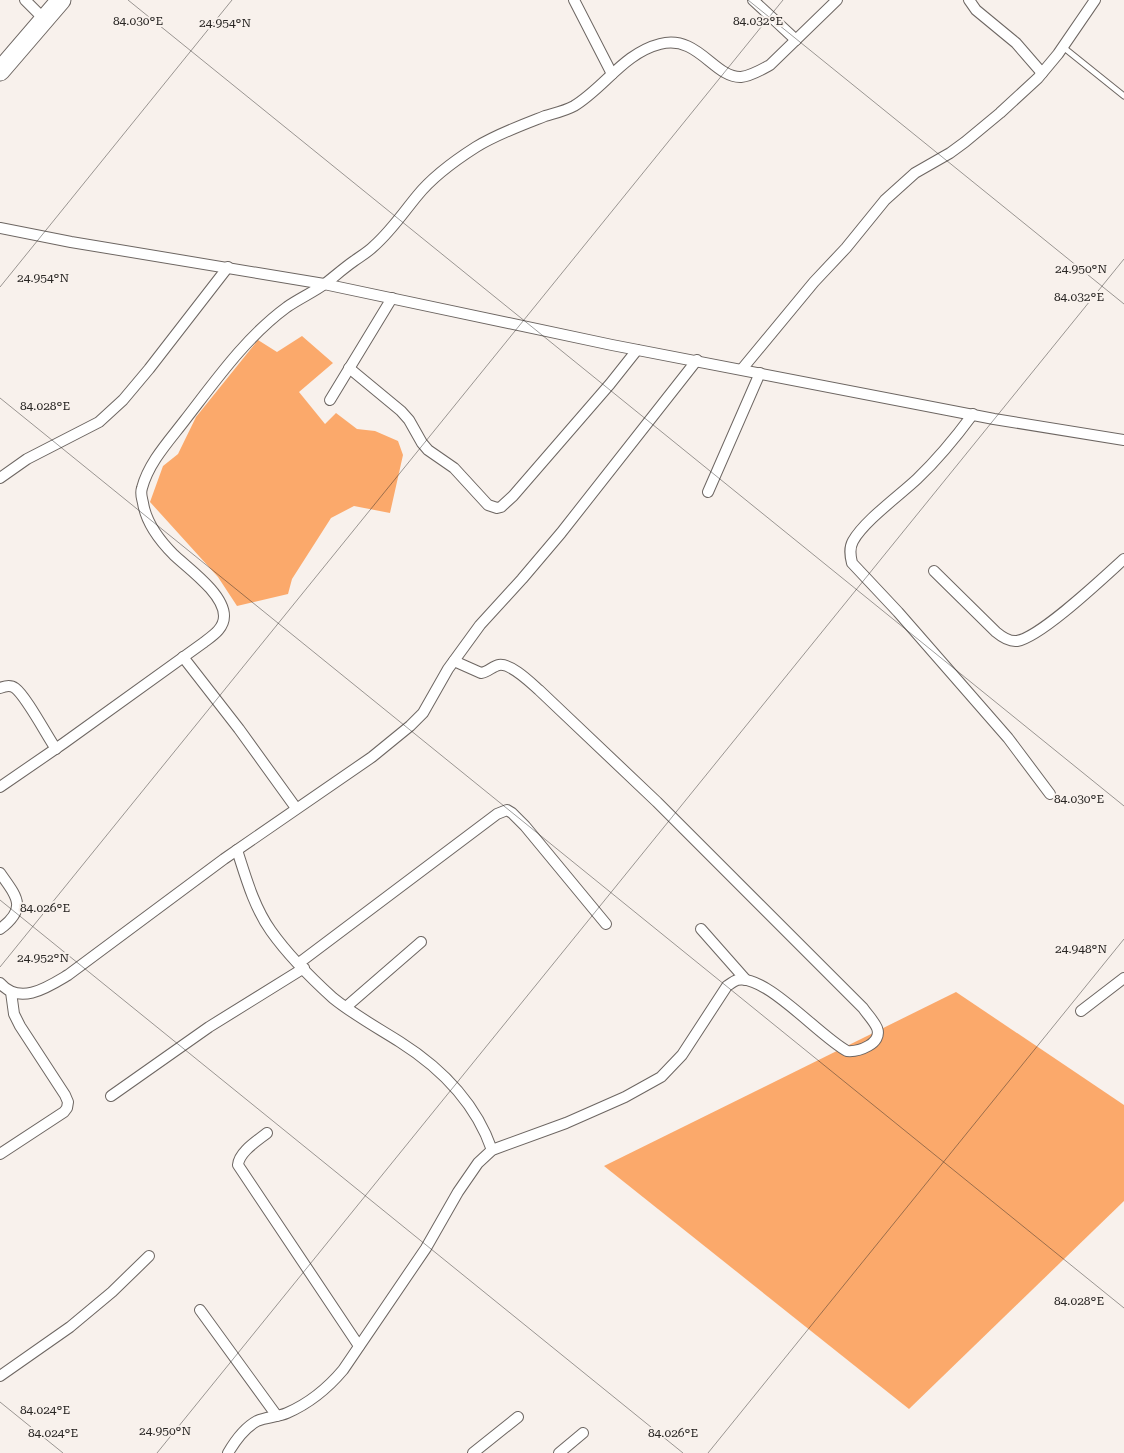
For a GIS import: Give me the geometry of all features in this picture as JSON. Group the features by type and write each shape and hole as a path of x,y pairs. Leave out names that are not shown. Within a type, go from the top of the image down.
{"highway":[{"path":"0,71 61,0"}],"street":[{"path":"25,0 44,19"},
{"path":"574,0 612,74"},
{"path":"753,0 796,40"},
{"path":"0,787 216,634 223,624 224,615 217,598 203,581 164,544 153,528 144,512 141,492 147,472 232,360 286,308 324,284 371,249 386,235 417,196 446,168 477,147 501,134 574,106 641,52 660,44 675,42 692,48 731,75 743,77 770,66 837,0"},
{"path":"970,0 976,10 1016,43 1042,73"},
{"path":"742,369 885,200 915,173 950,153 1000,113 1042,73 1095,0"},
{"path":"0,228 71,242 324,284 637,350 698,360 973,414 1124,440"},
{"path":"0,478 27,459 84,430 105,416 123,400 149,370 228,267"},
{"path":"330,400 392,298"},
{"path":"349,368 402,411 410,420 422,443 428,450 454,468 488,505 497,508 501,507 513,496 637,350"},
{"path":"0,983 11,992 31,994 45,989 68,975 237,850 372,757 410,726 423,713 454,661 480,626 561,534 698,360"},
{"path":"708,492 760,373"},
{"path":"973,414 959,433 919,478 861,530 853,542 850,552 852,563 1008,738 1050,794"},
{"path":"934,571 996,632 1004,638 1015,641 1025,638 1072,605 1124,559"},
{"path":"183,657 239,728 296,808"},
{"path":"228,1453 244,1431 257,1421 277,1416 300,1406 331,1385 426,1248 467,1177 478,1163 496,1148 538,1134 625,1097 661,1077 682,1055 727,986 736,980 746,980 776,994 821,1033 847,1051 861,1050 876,1039 878,1033 877,1027 863,1008 657,802 539,690 519,673 505,665 500,665 481,673 454,661"},
{"path":"0,688 9,686 15,688 56,749"},
{"path":"111,1096 209,1027 302,966 497,814 507,810 525,826 606,924"},
{"path":"237,850 247,882 267,923 302,966 333,998 424,1059 454,1085 496,1148"},
{"path":"0,873 16,900 18,908 15,915 0,930"},
{"path":"700,929 746,980"},
{"path":"346,1007 421,942"},
{"path":"1081,1011 1124,978"},
{"path":"0,1154 64,1112 68,1102 58,1082 20,1026 14,1014 11,992"},
{"path":"267,1133 243,1153 238,1159 238,1165 359,1346"},
{"path":"0,1376 70,1327 112,1292 150,1256"},
{"path":"200,1310 277,1416"},
{"path":"473,1453 518,1417"},
{"path":"560,1453 583,1433"}],"lane":[{"path":"1063,46 1124,96"}],"shaded area":[{"path":"302,336 333,363 299,392 325,424 336,413 357,429 375,431 398,441 403,455 390,513 354,506 331,518 292,579 288,594 237,606 218,577 150,502 163,466 178,454 196,417 258,340 277,352"},
{"path":"956,992 1124,1105 1124,1201 909,1409 604,1166"}]}
